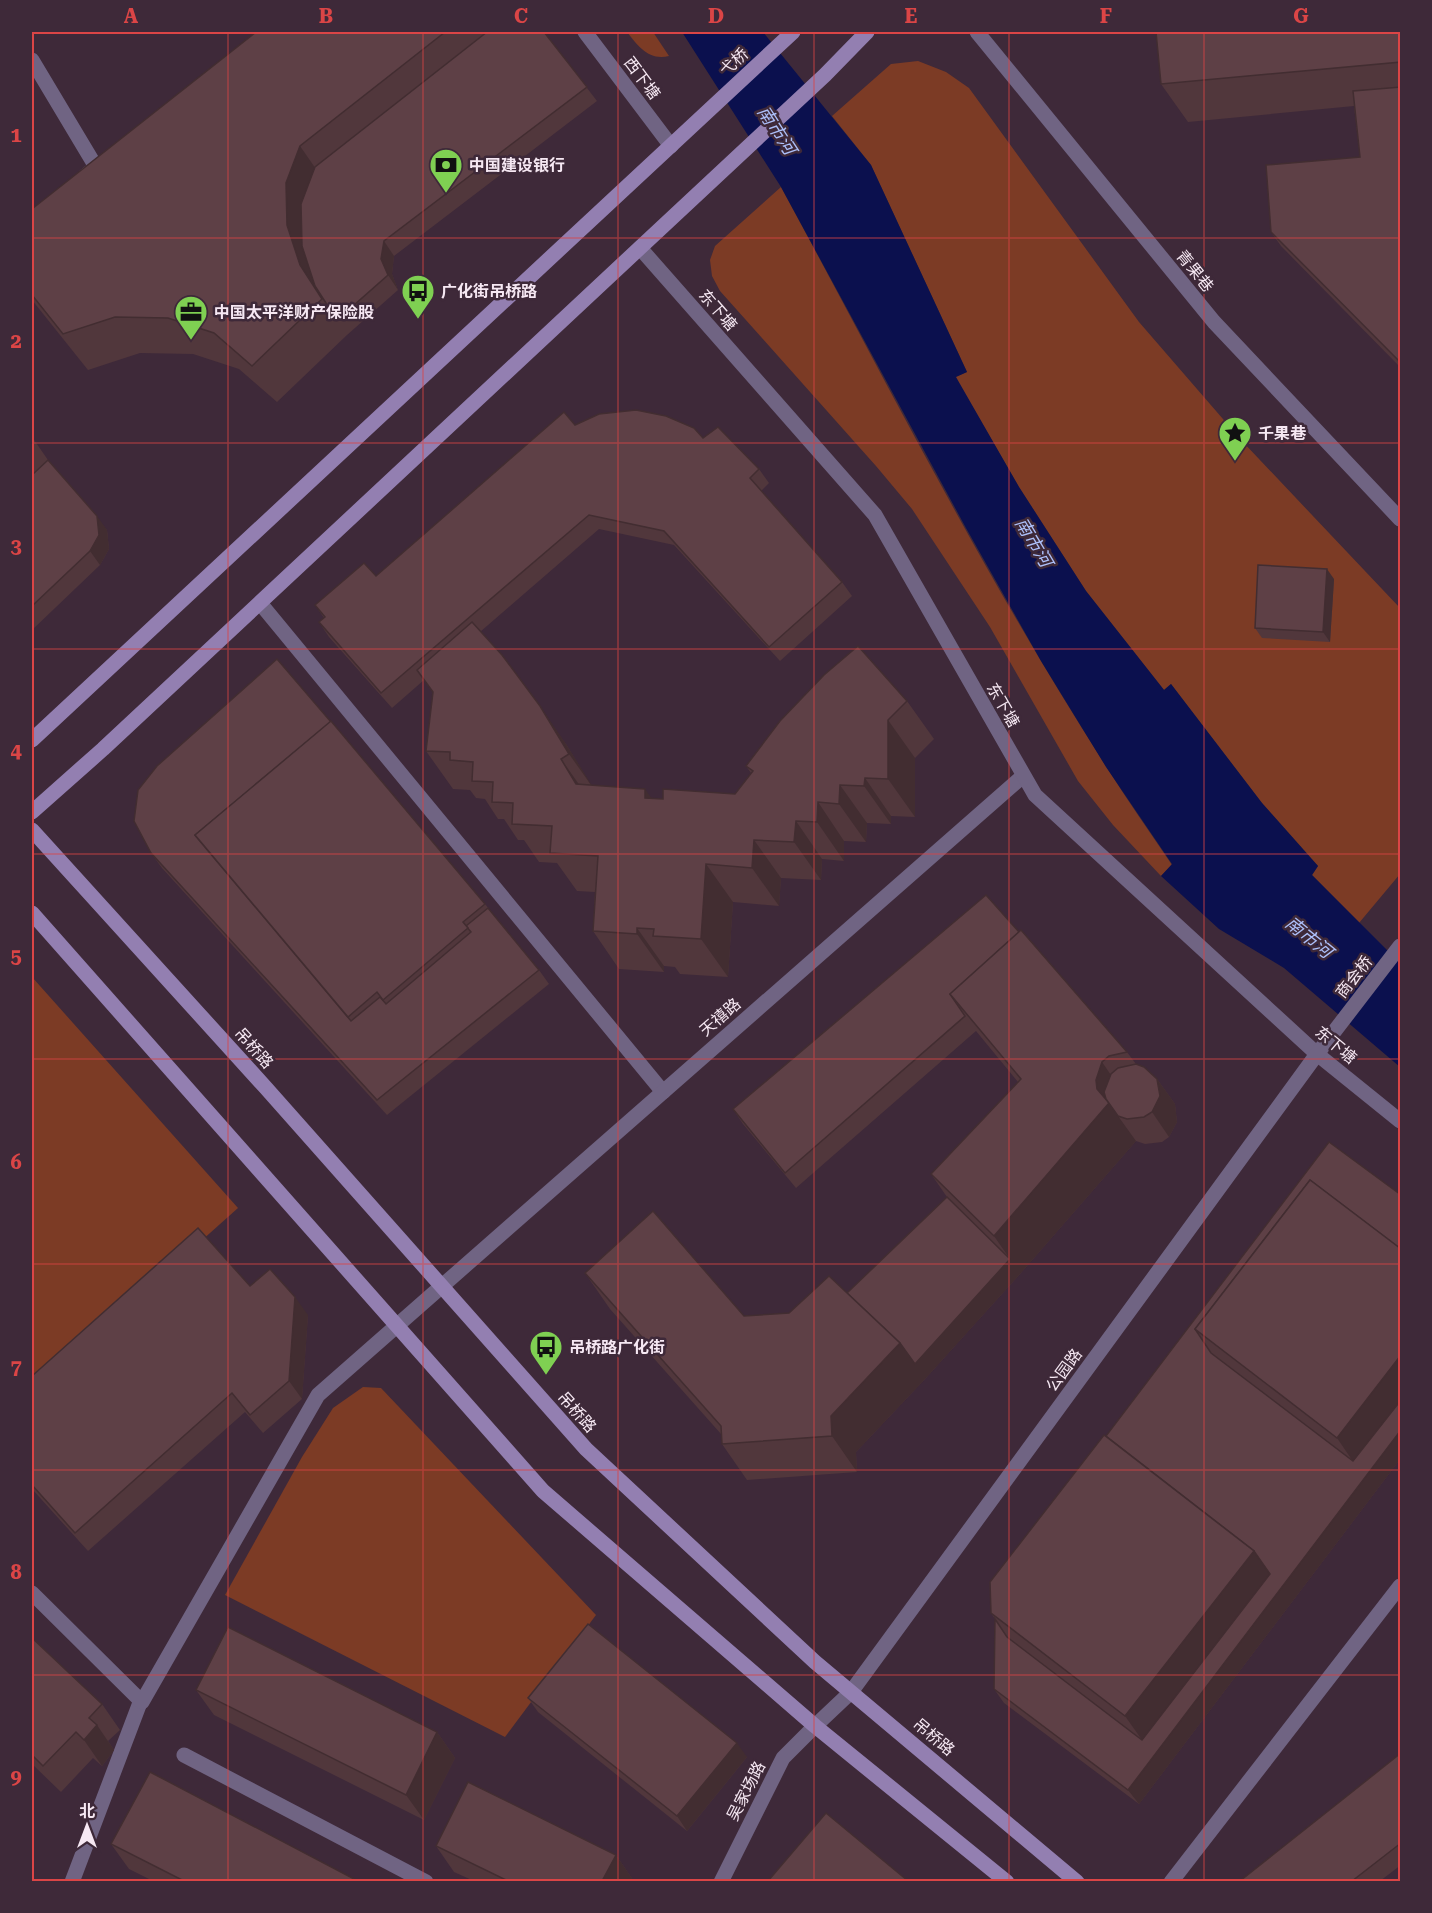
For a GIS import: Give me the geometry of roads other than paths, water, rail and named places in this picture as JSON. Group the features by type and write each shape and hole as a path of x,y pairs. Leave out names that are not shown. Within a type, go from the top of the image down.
{"main road":[{"path":"32,812 260,603 825,75 867,32"},
{"name":"弋桥","path":"32,740 790,34"},
{"name":"吊桥路","path":"32,830 266,1088 586,1449 806,1654 1077,1881"},
{"path":"32,913 543,1491 815,1726 1006,1881"}],"street":[{"name":"西下塘","path":"585,32 671,146"},
{"name":"青果巷","path":"977,32 1214,322 1401,519"},
{"path":"32,60 101,163 78,182"},
{"name":"东下塘","path":"640,248 875,515 1035,795 1317,1054 1401,1121"},
{"path":"260,603 663,1092"},
{"name":"天禧路","path":"72,1881 141,1701 318,1395 1023,776"},
{"name":"商会桥","path":"1336,1030 1401,946"},
{"name":"公园路","path":"815,1726 851,1692 1336,1030"},
{"path":"1171,1881 1401,1586"},
{"path":"32,1593 141,1701"},
{"name":"吴家场路","path":"721,1881 783,1758 815,1726"},
{"path":"184,1755 426,1881"}],"water":[{"name":"南市河","path":"682,32 763,32 871,165 967,372 956,377 1019,487 1086,591 1164,690 1171,684 1262,803 1318,866 1312,875 1400,963 1400,1067 1284,968 1219,929 1161,876 1172,864 1106,767 1041,661 781,187"}],"place":[{"name":"中国建设银行","path":"446,194"},
{"name":"广化街吊桥路","path":"418,320"},
{"name":"中国太平洋财产保险股","path":"191,341"},
{"name":"千果巷","path":"1235,462"},
{"name":"吊桥路广化街","path":"546,1376"}]}
